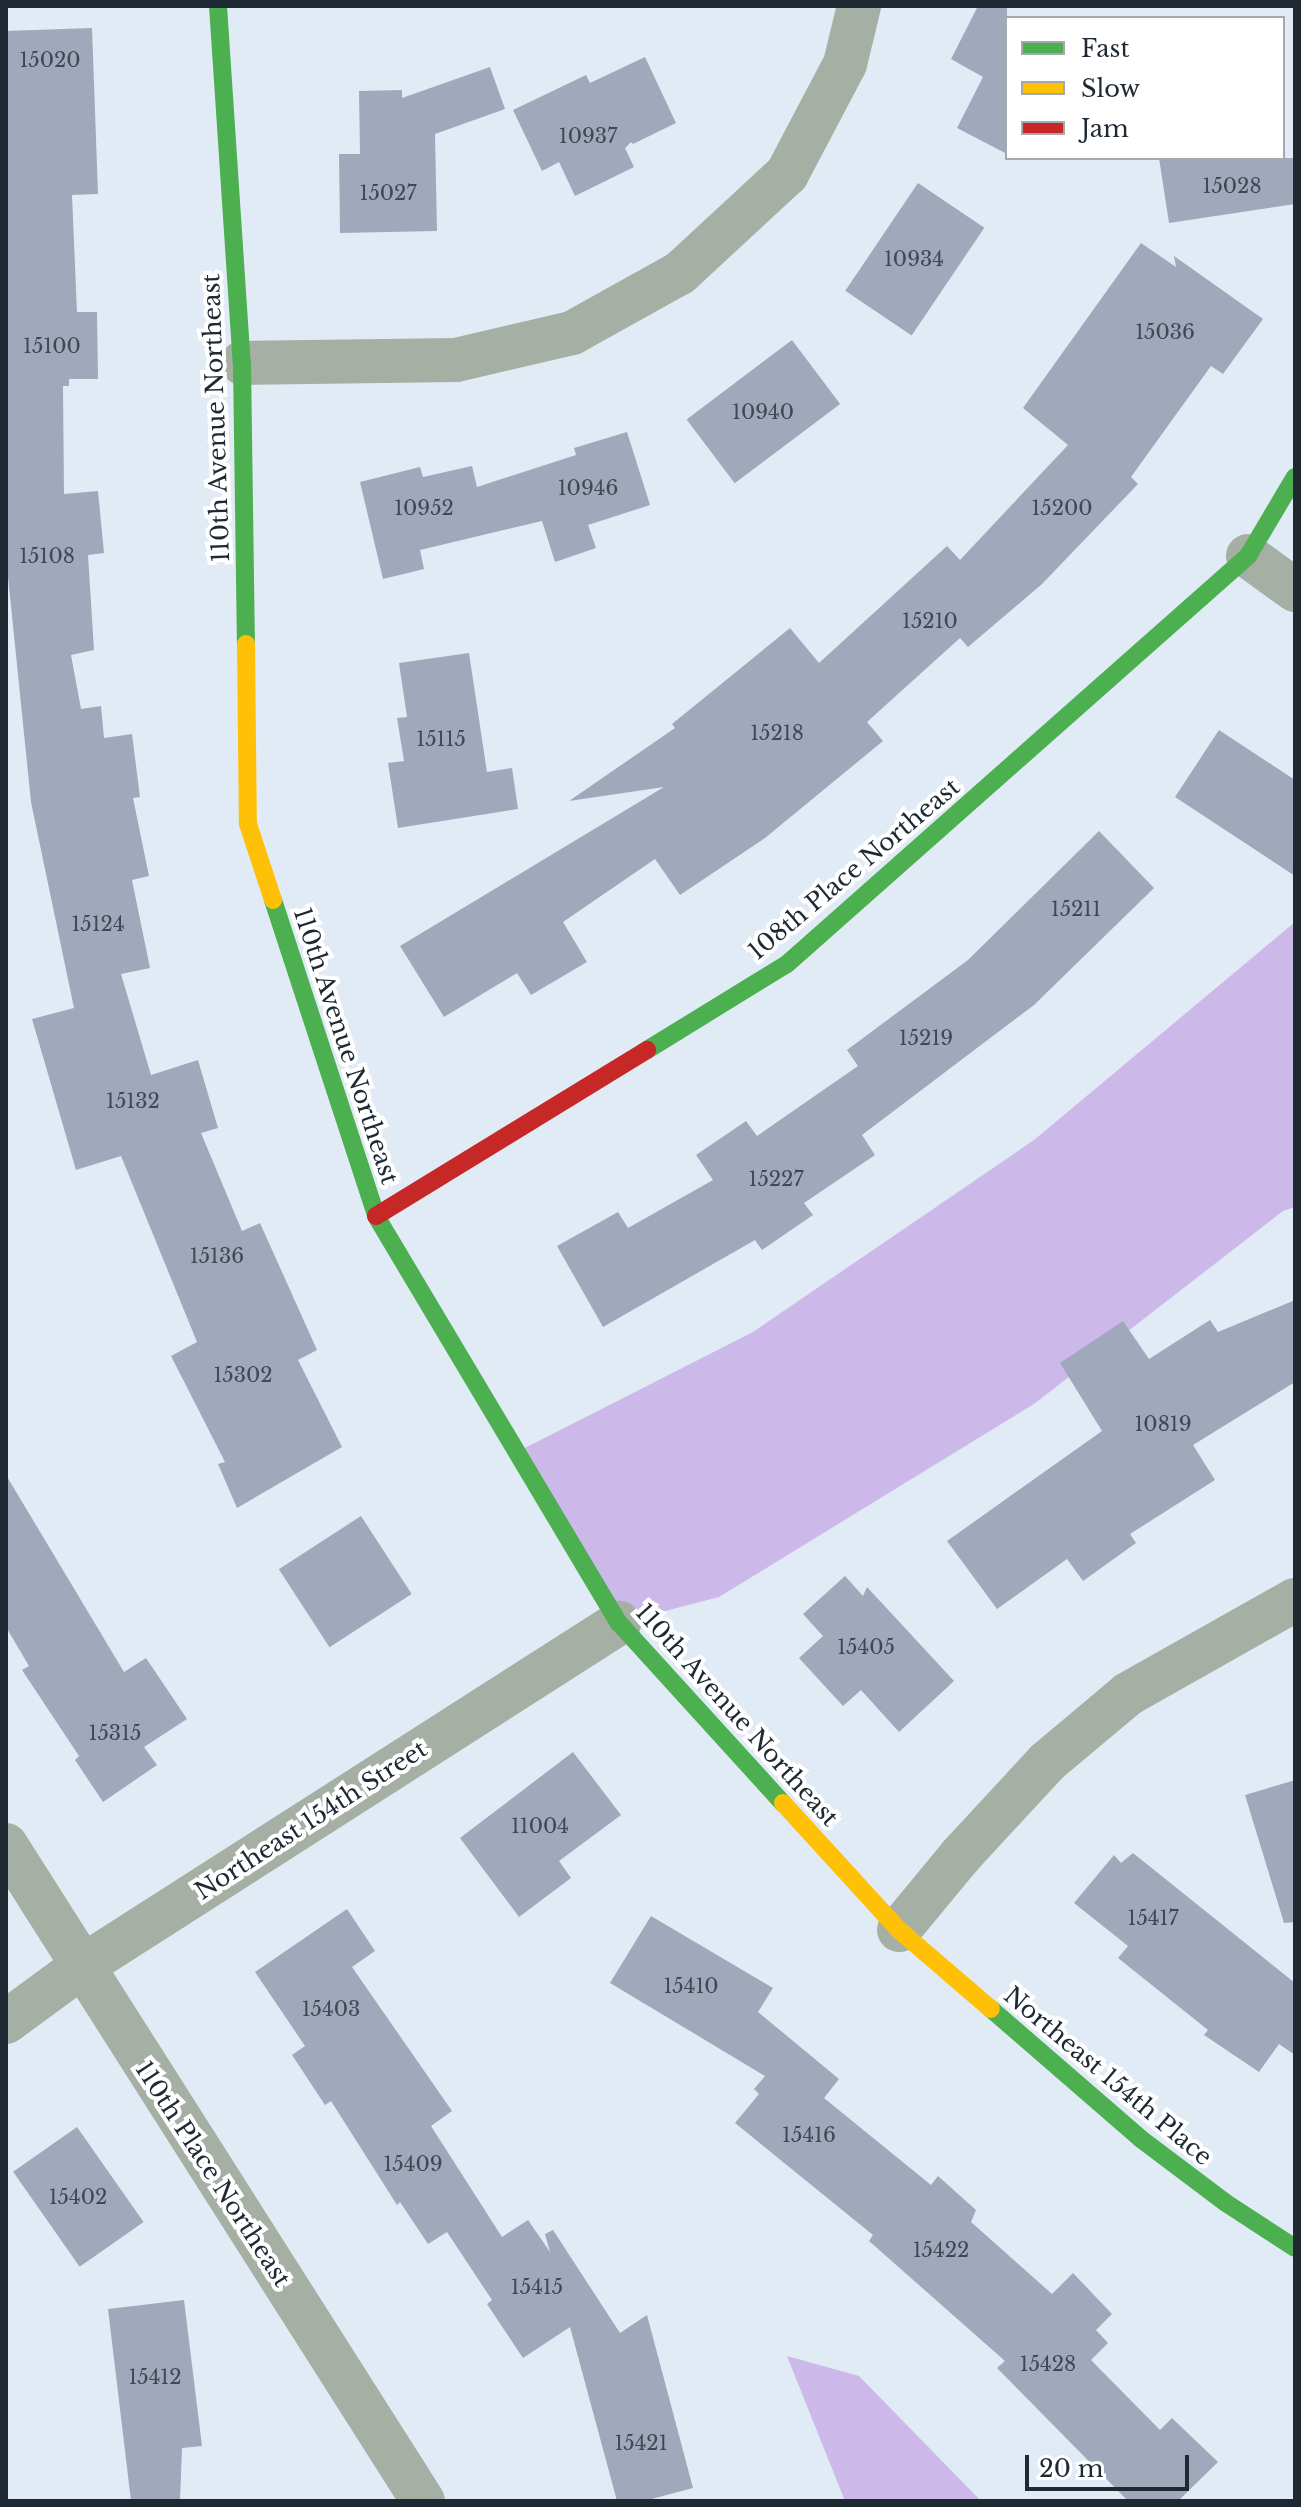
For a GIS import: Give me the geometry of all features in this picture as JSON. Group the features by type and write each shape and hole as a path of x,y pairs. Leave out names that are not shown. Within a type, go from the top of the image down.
{"street":[{"name":"110th Avenue Northeast","path":"218,6 242,363 248,824 376,1216 619,1623 899,1930"},
{"path":"242,363 456,360 572,333 680,273 787,174 845,64 859,6"},
{"name":"108th Place Northeast","path":"376,1216 787,964 1248,556 1295,477"},
{"path":"1248,556 1295,590"},
{"path":"899,1930 961,1855 1047,1762 1128,1694 1295,1600"},
{"name":"Northeast 154th Street","path":"6,2022 81,1967 619,1623"},
{"name":"110th Place Northeast","path":"6,1845 423,2501"},
{"name":"Northeast 154th Place","path":"899,1930 1141,2139 1226,2203 1295,2248"}],"shaded area":[{"path":"1295,922 1295,1207 1283,1211 1034,1404 719,1597 619,1623 517,1452 753,1332 1034,1140"},
{"path":"787,2356 859,2376 981,2501 845,2501"}],"building":[{"path":"978,6 1007,6 1005,153 957,128 983,77 951,59"},
{"path":"92,28 98,194 72,195 77,312 97,312 98,379 69,379 69,386 63,386 64,494 98,491 104,553 88,555 94,650 71,655 81,709 101,706 104,738 132,734 140,797 133,798 149,876 132,880 150,968 121,974 151,1075 198,1060 218,1128 201,1133 242,1231 260,1223 317,1350 298,1360 342,1447 237,1508 218,1464 225,1462 171,1356 197,1342 121,1156 76,1170 32,1019 74,1008 31,802 6,557 6,31"},
{"path":"645,57 676,123 633,144 631,142 625,148 634,167 575,196 559,162 542,171 513,110 586,75 590,83"},
{"path":"490,67 505,109 435,134 437,231 340,233 339,154 360,154 359,91 402,90 402,98"},
{"path":"1295,158 1295,204 1169,223 1159,160"},
{"path":"918,183 984,228 912,336 845,291"},
{"path":"1141,243 1176,267 1174,256 1263,319 1223,374 1211,366 1131,477 1138,484 1042,584 968,647 960,638 867,722 883,741 765,838 680,895 655,859 563,922 587,962 531,995 517,973 444,1017 400,946 664,787 569,801 675,728 672,724 790,628 819,663 947,546 960,560 1068,445 1023,408"},
{"path":"792,340 840,404 735,483 687,419"},
{"path":"627,432 650,505 588,525 596,548 555,562 542,521 420,550 424,569 383,579 360,482 420,467 423,477 472,466 477,487 576,455 574,448"},
{"path":"469,653 487,772 512,768 518,809 398,828 388,763 404,761 397,718 407,717 399,663"},
{"path":"1219,730 1295,780 1295,876 1175,797"},
{"path":"1099,831 1154,888 1034,1005 862,1135 875,1155 804,1203 813,1215 762,1250 755,1240 603,1327 557,1246 618,1212 628,1228 713,1180 696,1155 746,1121 757,1136 858,1066 847,1050 968,960"},
{"path":"1295,1300 1295,1382 1193,1445 1215,1480 1130,1534 1136,1543 1083,1581 1067,1559 997,1609 947,1541 1102,1431 1060,1363 1123,1321 1149,1359 1210,1320 1218,1332"},
{"path":"6,1475 124,1672 146,1658 187,1719 144,1747 157,1765 103,1802 75,1760 79,1756 22,1670 29,1666 6,1627"},
{"path":"361,1516 412,1594 329,1647 279,1569"},
{"path":"845,1576 863,1596 867,1587 954,1681 899,1732 861,1690 843,1706 799,1658 823,1636 803,1614"},
{"path":"573,1752 621,1815 559,1861 571,1878 519,1917 460,1838"},
{"path":"1295,1780 1295,1922 1284,1923 1245,1795"},
{"path":"1133,1853 1295,1983 1295,2055 1279,2044 1259,2072 1204,2035 1208,2030 1118,1958 1128,1946 1074,1903 1114,1855 1121,1863"},
{"path":"347,1909 375,1951 352,1967 452,2111 431,2126 502,2237 528,2220 550,2252 545,2234 553,2230 620,2333 647,2315 693,2488 644,2501 617,2501 570,2327 523,2358 487,2304 492,2300 447,2232 428,2244 400,2202 397,2205 331,2101 325,2105 292,2055 305,2046 255,1972"},
{"path":"651,1916 773,1988 758,2012 839,2079 824,2098 931,2185 938,2176 976,2210 971,2222 1052,2294 1073,2273 1112,2314 1096,2330 1108,2343 1091,2360 1160,2430 1172,2418 1218,2462 1178,2501 1128,2501 997,2368 1005,2361 869,2241 873,2235 735,2123 759,2094 754,2089 765,2076 610,1983"},
{"path":"77,2127 144,2222 80,2267 13,2172"},
{"path":"184,2300 202,2446 182,2448 180,2501 131,2501 108,2309"}],"traffic: fast":[{"path":"218,6 242,363 246,644"},
{"path":"647,1050 787,964 1248,556 1295,477"},
{"path":"273,900 376,1216 619,1623 783,1803"},
{"path":"991,2009 1141,2139 1226,2203 1295,2248"}],"traffic: slow":[{"path":"246,644 248,824 273,900"},
{"path":"783,1803 899,1930 991,2009"}],"traffic: jam":[{"path":"376,1216 647,1050"}]}
